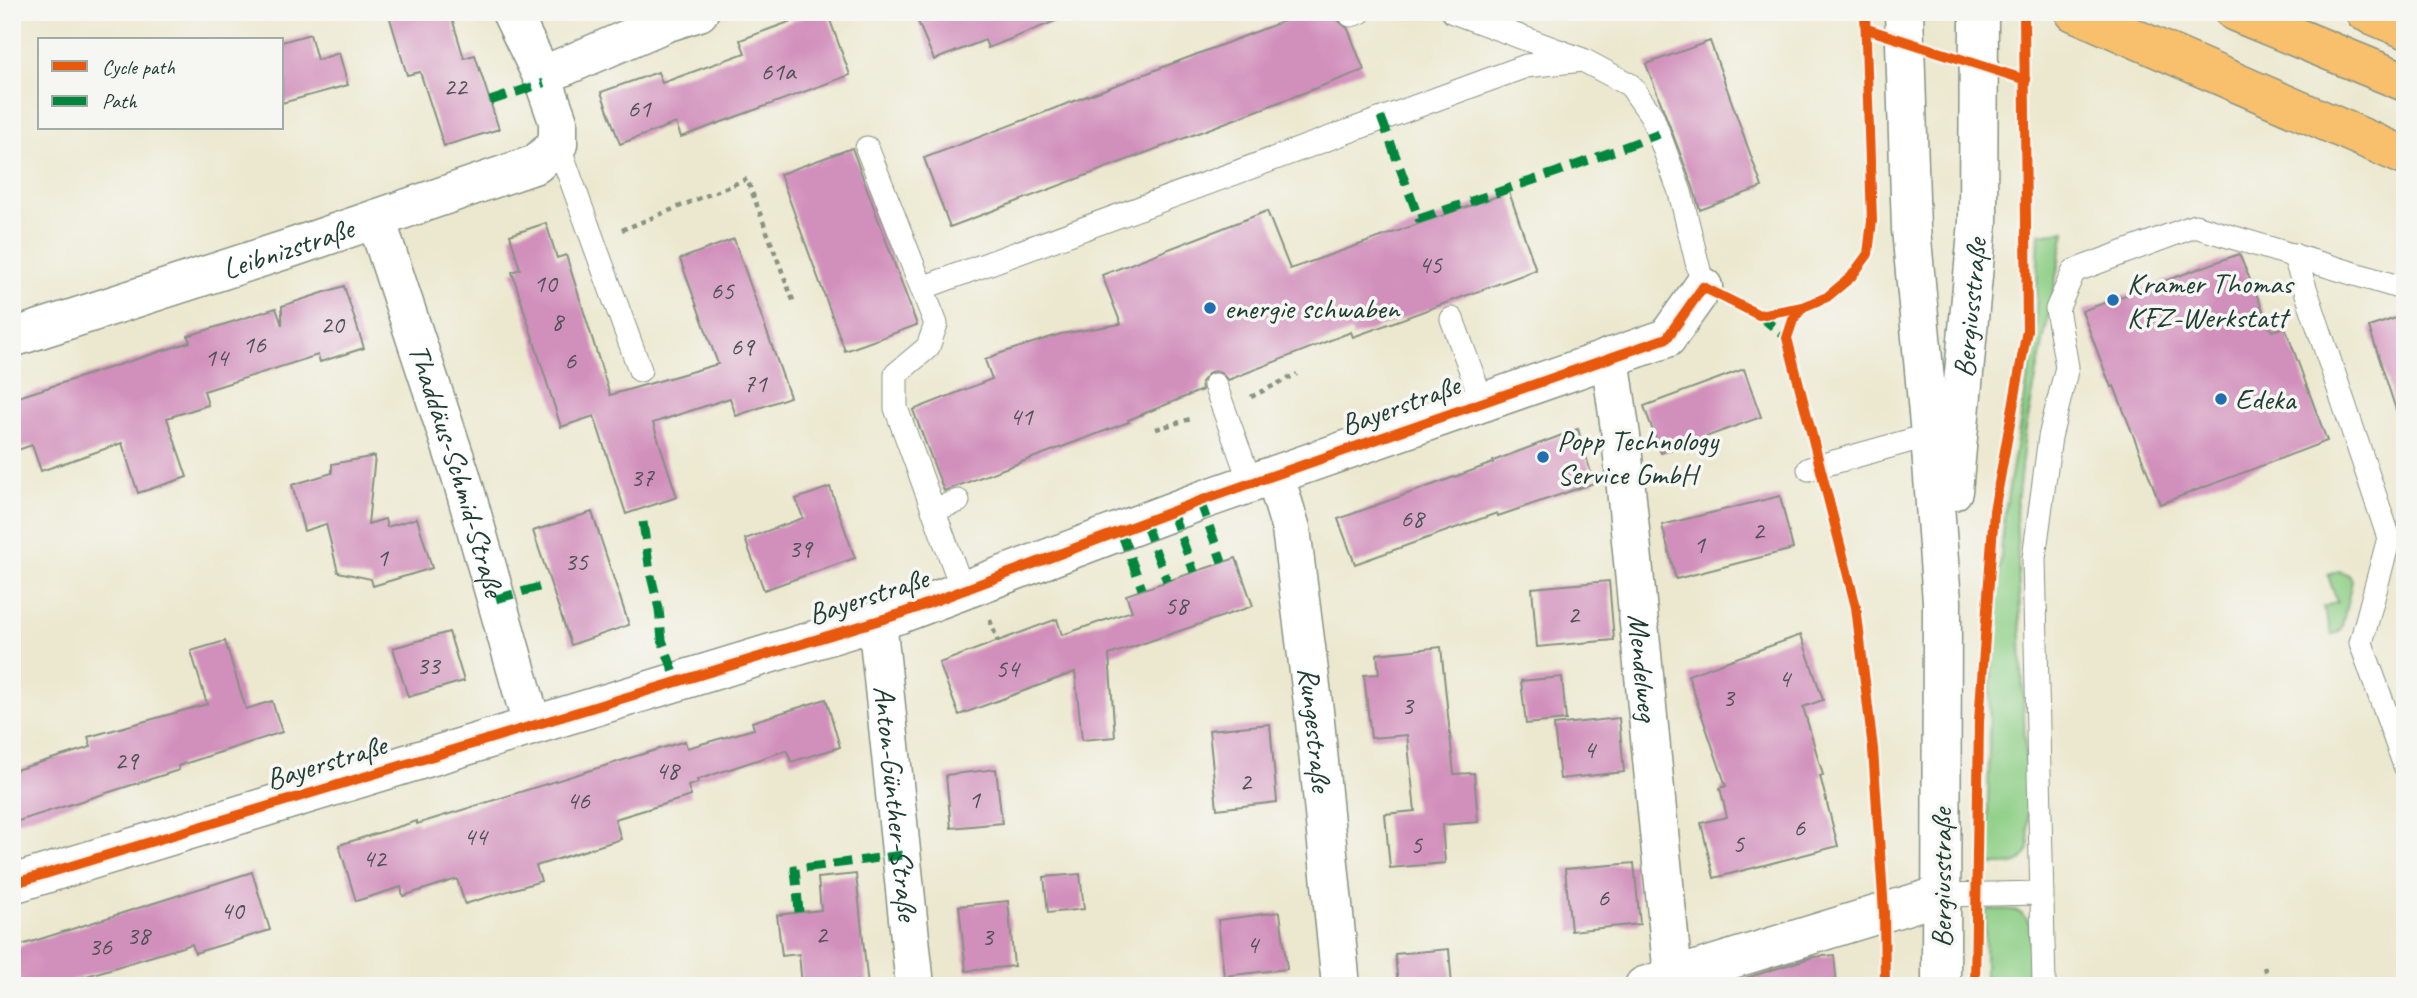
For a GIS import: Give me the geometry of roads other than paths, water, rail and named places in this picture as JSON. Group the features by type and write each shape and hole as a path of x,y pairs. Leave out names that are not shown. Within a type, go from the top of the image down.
{"highway":[{"path":"2074,12 2405,156"},
{"path":"2235,12 2405,82"},
{"path":"2365,12 2405,29"}],"street":[{"path":"510,12 542,75 558,121 558,144"},
{"name":"Bergiusstraße","path":"1903,12 1911,229 1942,601 1941,986"},
{"name":"Bergiusstraße","path":"1942,601 1978,222 1979,12"},
{"path":"542,75 678,16"},
{"name":"Leibnizstraße","path":"12,338 536,164 558,144"},
{"name":"Thaddäus-Schmid-Straße","path":"376,219 461,477 532,724"},
{"name":"Bayerstraße","path":"12,884 877,620 963,591 1482,401 1667,338 1703,287"},
{"name":"Mendelweg","path":"1609,357 1621,436 1659,981 1941,895"},
{"name":"Rungestraße","path":"1263,480 1292,529 1314,711 1341,986"},
{"name":"Anton-Günther-Straße","path":"877,620 915,986"}],"lane":[{"path":"1453,12 1583,60 1629,85 1652,116 1680,192 1703,287"},
{"path":"922,288 1526,66 1583,60"},
{"path":"558,144 639,370"},
{"path":"867,148 936,324 929,347 896,374 896,408 963,591"},
{"path":"2044,986 2034,558 2050,437 2067,367 2057,309 2074,271 2195,226 2405,289"},
{"path":"2294,255 2389,538 2361,643 2405,766"},
{"path":"1452,319 1482,401"},
{"path":"1215,385 1224,410 1263,480"},
{"path":"1809,469 1930,435"},
{"path":"933,510 958,501"},
{"path":"1941,895 2042,893"}],"place":[{"name":"Kramer Thomas KFZ-Werkstatt","path":"2113,300"},
{"name":"energie schwaben","path":"1210,308"},
{"name":"Edeka","path":"2221,399"},
{"name":"Popp Technology Service GmbH","path":"1543,457"}]}
